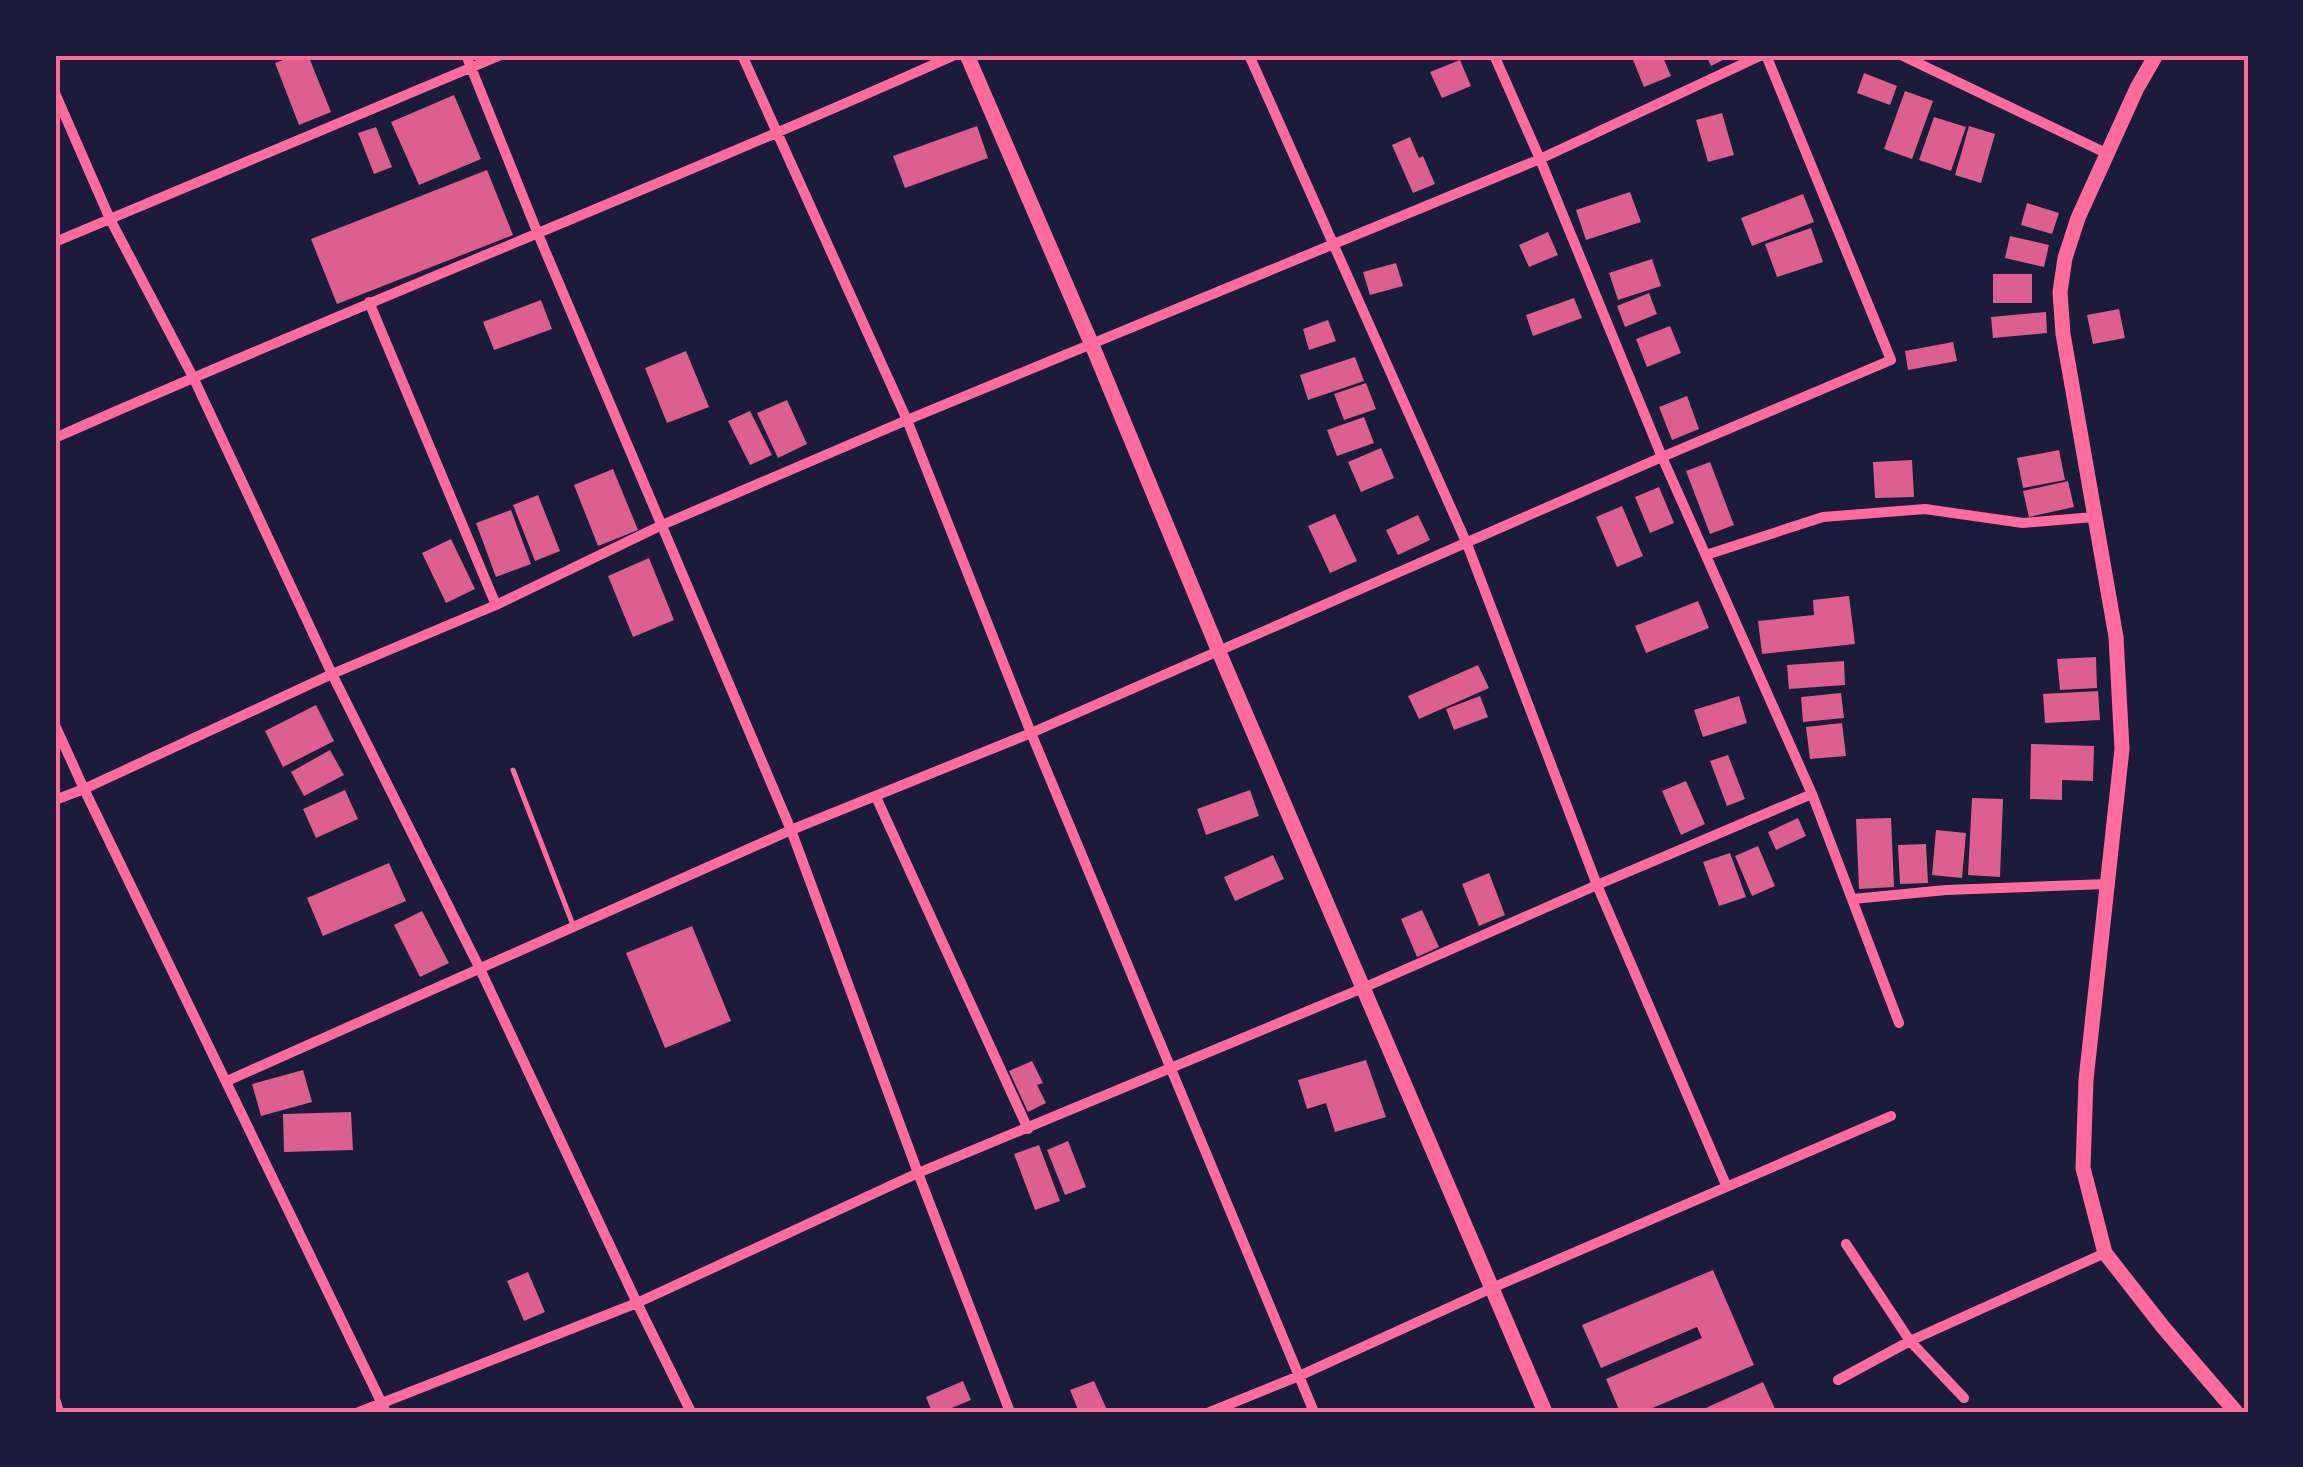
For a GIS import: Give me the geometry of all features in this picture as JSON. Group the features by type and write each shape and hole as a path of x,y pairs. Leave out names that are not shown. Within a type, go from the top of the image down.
{"main road":[{"path":"967,55 1218,652 1545,1412"},
{"path":"2156,55 2136,88 2078,218 2060,292 2063,334 2116,637 2122,749 2086,1080 2082,1168 2105,1253 2236,1412"}],"street":[{"path":"466,55 538,234 792,830 1010,1412"},
{"path":"55,242 502,55"},
{"path":"742,55 907,420 1031,733 1314,1412"},
{"path":"55,438 955,55"},
{"path":"1249,55 1467,544 1597,885 1726,1185"},
{"path":"1494,55 1662,457 1812,794 1898,1023"},
{"path":"55,800 332,674 496,605 662,525 1540,159 1764,55 1891,360 1031,733 792,830 227,1082"},
{"path":"1902,55 2108,154"},
{"path":"55,93 110,219 192,377 691,1412"},
{"path":"368,302 496,605"},
{"path":"1706,555 1823,517 1925,510 2023,523 2094,517"},
{"path":"55,724 384,1408"},
{"path":"359,1412 384,1408 637,1303 918,1174 1812,794"},
{"path":"876,796 1028,1129"},
{"path":"1853,899 1946,890 2107,884"},
{"path":"1210,1412 1891,1116"},
{"path":"1846,1244 1910,1341 1964,1398"},
{"path":"1838,1380 1910,1341 2105,1253"},
{"path":"55,1399 59,1412"}],"lane":[{"path":"514,770 574,928"}],"building":[{"path":"308,55 331,112 299,125 275,63"},
{"path":"1631,55 1662,55 1671,76 1644,87"},
{"path":"1706,55 1733,55 1711,66"},
{"path":"1460,60 1471,86 1442,98 1430,72"},
{"path":"1864,73 1897,86 1890,105 1857,93"},
{"path":"1905,91 1933,101 1912,159 1884,149"},
{"path":"454,95 481,159 419,185 391,122"},
{"path":"1722,113 1734,155 1708,162 1696,120"},
{"path":"1934,117 1966,127 1951,171 1919,160"},
{"path":"977,126 988,158 905,188 893,156"},
{"path":"1969,126 1995,134 1981,183 1955,175"},
{"path":"376,127 392,167 374,174 358,133"},
{"path":"1410,137 1435,184 1413,193 1392,145"},
{"path":"487,170 513,235 337,304 311,239"},
{"path":"1630,192 1641,222 1586,240 1576,210"},
{"path":"1803,194 1814,222 1752,246 1741,218"},
{"path":"2027,203 2059,213 2052,234 2021,225"},
{"path":"1811,228 1823,262 1777,277 1765,244"},
{"path":"1548,232 1558,255 1529,267 1519,245"},
{"path":"2010,236 2049,245 2044,267 2005,258"},
{"path":"1652,259 1661,286 1618,300 1609,273"},
{"path":"1396,263 1403,286 1370,295 1363,272"},
{"path":"1993,274 2032,274 2032,303 1993,303"},
{"path":"1649,293 1657,314 1625,327 1617,306"},
{"path":"1574,298 1582,318 1533,336 1526,315"},
{"path":"541,300 552,329 494,350 483,322"},
{"path":"2119,309 2125,338 2093,344 2087,315"},
{"path":"2046,312 2047,333 1993,338 1991,317"},
{"path":"1328,320 1336,341 1309,350 1303,329"},
{"path":"1670,326 1681,353 1647,367 1636,339"},
{"path":"1953,342 1957,361 1908,370 1905,351"},
{"path":"686,351 709,407 667,423 645,368"},
{"path":"1355,357 1364,381 1308,400 1300,375"},
{"path":"1366,383 1376,409 1344,420 1334,394"},
{"path":"1687,396 1699,429 1672,440 1659,407"},
{"path":"787,400 807,444 778,458 757,413"},
{"path":"750,411 772,455 750,465 728,421"},
{"path":"1364,417 1374,443 1337,456 1327,430"},
{"path":"1381,448 1394,478 1361,492 1348,462"},
{"path":"2059,450 2065,480 2023,488 2017,458"},
{"path":"1912,460 1914,497 1875,498 1873,462"},
{"path":"1710,462 1734,525 1710,534 1686,471"},
{"path":"613,469 638,530 598,546 574,485"},
{"path":"2068,481 2074,507 2029,517 2023,491"},
{"path":"1659,487 1674,523 1650,533 1635,497"},
{"path":"538,495 560,551 535,561 513,505"},
{"path":"1622,506 1643,556 1617,567 1596,517"},
{"path":"511,510 531,564 496,577 476,523"},
{"path":"1335,514 1357,561 1330,573 1308,526"},
{"path":"1418,515 1430,540 1398,555 1386,530"},
{"path":"451,539 475,589 446,603 422,553"},
{"path":"649,558 674,620 633,637 608,576"},
{"path":"1849,596 1855,644 1762,654 1758,621 1814,615 1813,600"},
{"path":"1698,601 1709,628 1646,653 1635,626"},
{"path":"2096,657 2097,688 2060,690 2057,659"},
{"path":"1844,661 1845,685 1789,689 1787,665"},
{"path":"1478,665 1489,688 1419,719 1408,696"},
{"path":"2098,691 2100,720 2045,723 2043,694"},
{"path":"1841,693 1844,718 1803,722 1801,697"},
{"path":"1480,696 1488,717 1454,730 1446,709"},
{"path":"1739,696 1747,723 1703,737 1694,710"},
{"path":"316,705 334,741 283,767 265,731"},
{"path":"1842,723 1846,756 1810,759 1806,727"},
{"path":"2031,744 2094,746 2093,781 2062,780 2062,800 2030,799"},
{"path":"330,750 344,775 304,796 291,772"},
{"path":"1728,755 1745,799 1727,806 1710,761"},
{"path":"1686,781 1705,824 1681,835 1662,791"},
{"path":"345,790 358,819 316,838 303,809"},
{"path":"1250,790 1259,816 1206,835 1197,809"},
{"path":"1972,798 2003,799 2000,877 1968,875"},
{"path":"1798,818 1806,836 1776,850 1768,832"},
{"path":"1891,818 1894,887 1859,889 1856,819"},
{"path":"1936,830 1966,833 1962,878 1932,875"},
{"path":"1926,844 1928,883 1900,884 1898,845"},
{"path":"1758,846 1775,886 1752,896 1735,856"},
{"path":"1730,853 1746,897 1719,906 1703,862"},
{"path":"1273,855 1284,879 1235,901 1224,877"},
{"path":"389,863 406,901 323,936 307,898"},
{"path":"1489,873 1505,915 1479,926 1462,884"},
{"path":"1422,910 1439,947 1417,957 1401,919"},
{"path":"422,911 449,963 420,977 394,925"},
{"path":"692,926 731,1021 665,1048 626,953"},
{"path":"1366,1060 1386,1117 1335,1132 1326,1103 1307,1109 1298,1080"},
{"path":"1032,1061 1043,1083 1037,1085 1046,1103 1028,1112 1009,1071"},
{"path":"303,1070 312,1102 261,1116 252,1084"},
{"path":"351,1112 353,1150 284,1152 283,1114"},
{"path":"1068,1141 1086,1187 1065,1195 1047,1150"},
{"path":"1039,1145 1060,1201 1035,1210 1014,1154"},
{"path":"1713,1270 1754,1365 1643,1412 1620,1412 1606,1379 1702,1338 1697,1327 1601,1368 1582,1325"},
{"path":"528,1272 545,1312 524,1321 507,1281"},
{"path":"963,1381 971,1400 932,1412 926,1397"},
{"path":"1094,1381 1108,1412 1079,1412 1070,1390"},
{"path":"1763,1382 1774,1412 1697,1412"}]}
